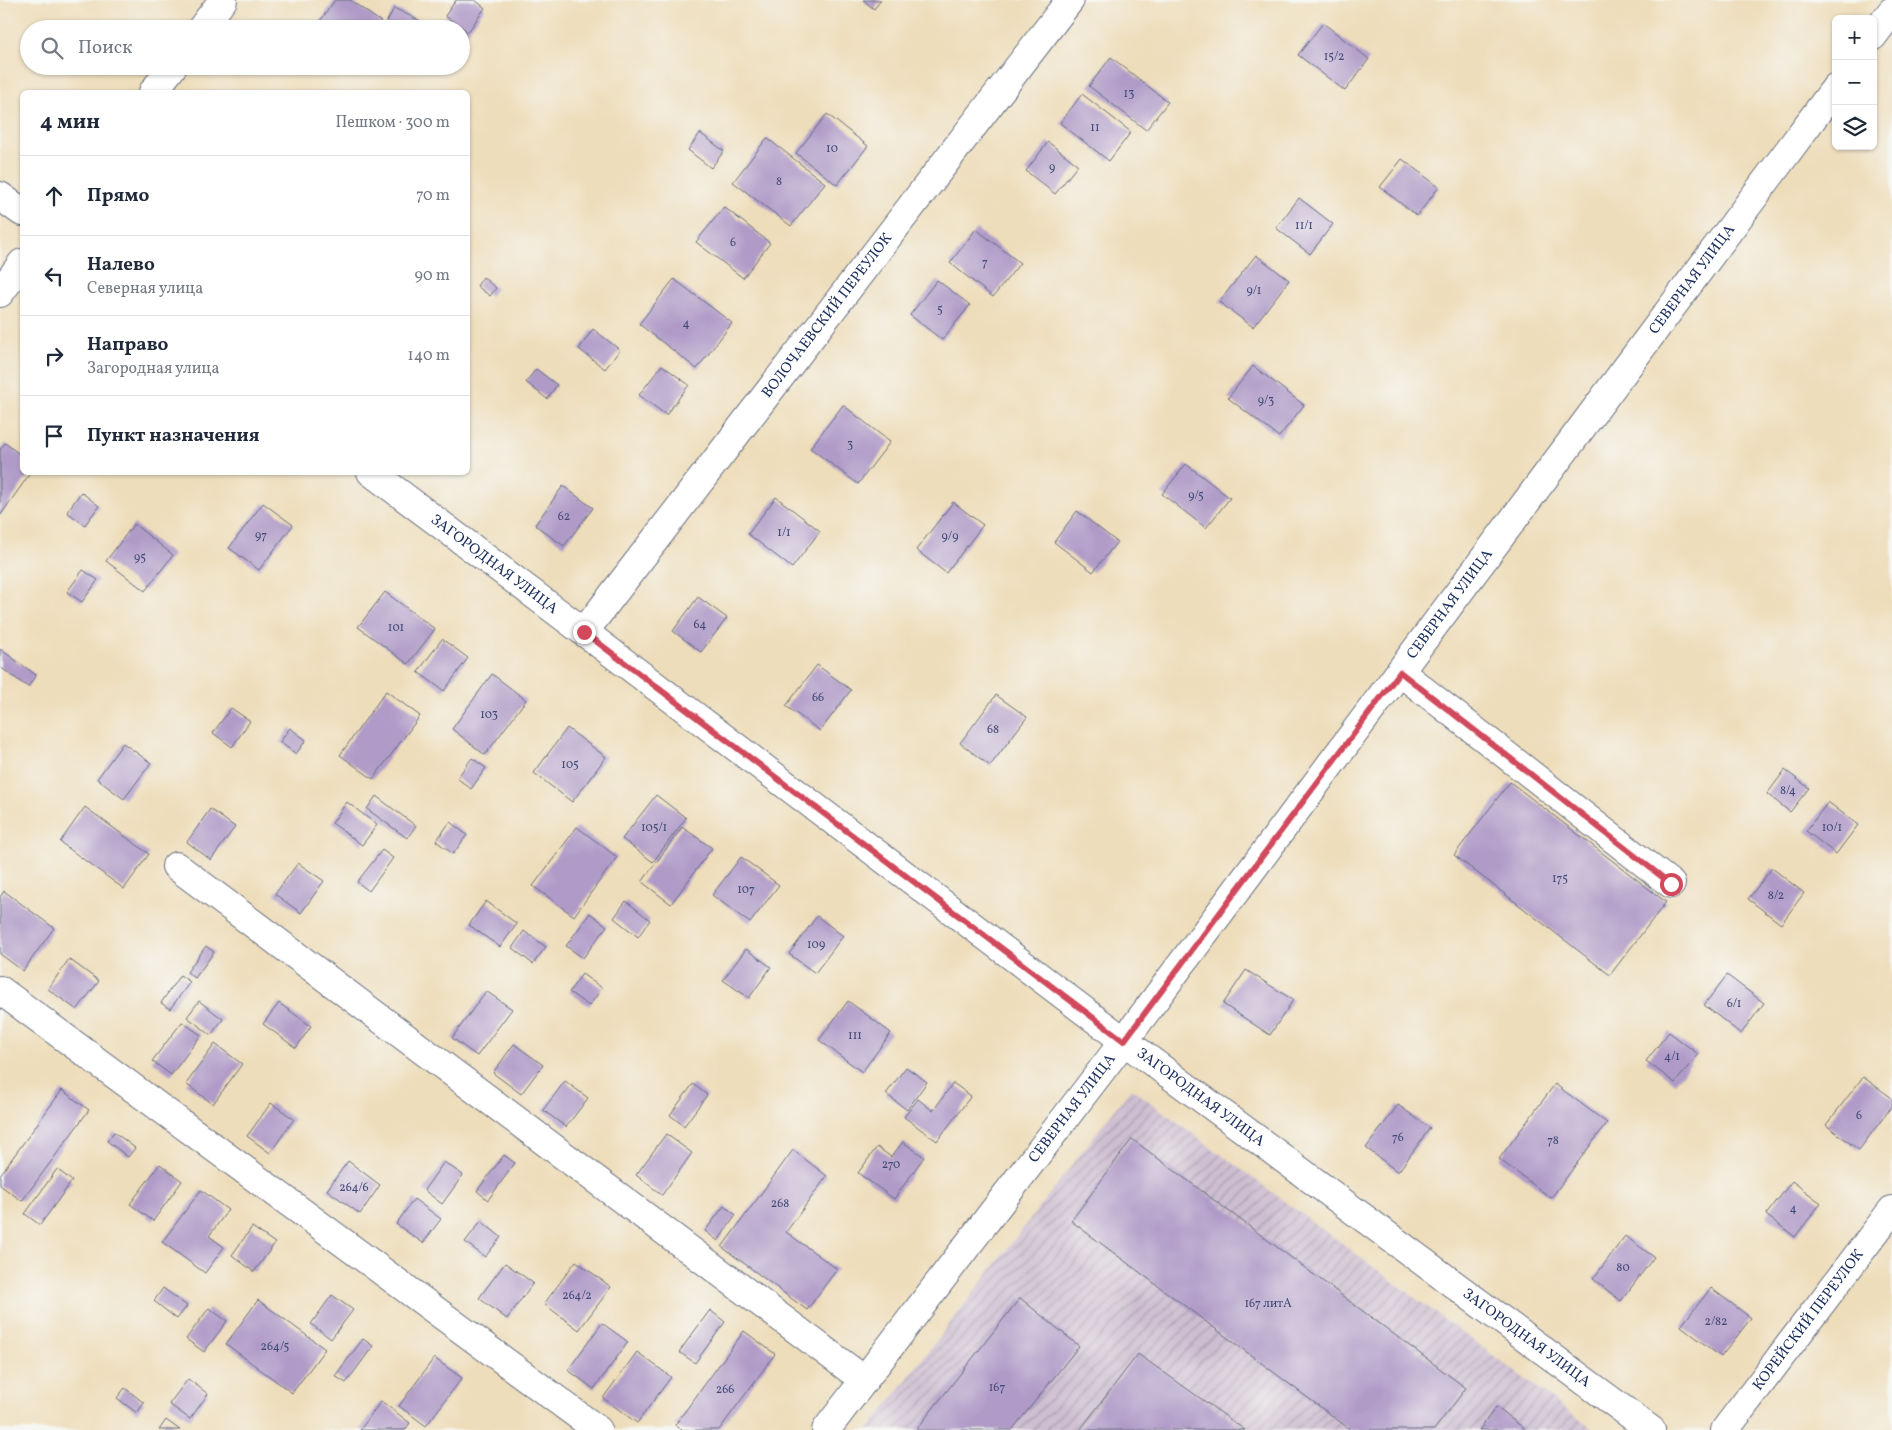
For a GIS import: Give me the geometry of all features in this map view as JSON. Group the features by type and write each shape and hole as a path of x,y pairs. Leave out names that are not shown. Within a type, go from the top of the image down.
{"street":[{"path":"208,20 223,0"},
{"name":"ВОЛОЧАЕВСКИЙ ПЕРЕУЛОК","path":"584,632 1070,0"},
{"path":"1877,31 1892,11"},
{"path":"154,90 166,75"},
{"name":"СЕВЕРНАЯ УЛИЦА","path":"826,1430 1124,1041 1832,92"},
{"path":"0,196 20,211"},
{"path":"0,293 20,266"},
{"name":"ЗАГОРОДНАЯ УЛИЦА","path":"375,475 1124,1041 1651,1430"},
{"path":"1400,672 1671,884"},
{"path":"176,866 864,1380"},
{"path":"0,990 598,1430"},
{"name":"КОРЕЙСКИЙ ПЕРЕУЛОК","path":"1725,1430 1892,1210"}],"shaded area":[{"path":"1131,1088 1594,1430 868,1430"}],"building":[{"path":"335,0 350,0 378,20 321,20"},
{"path":"456,0 475,0 485,8 470,29 470,20 451,20 445,16"},
{"path":"863,0 881,0 874,9"},
{"path":"394,8 418,20 388,20"},
{"path":"1323,23 1369,59 1345,91 1298,55"},
{"path":"1111,57 1168,102 1146,130 1089,86"},
{"path":"1082,94 1131,132 1109,161 1060,123"},
{"path":"827,114 868,146 837,185 796,153"},
{"path":"700,133 724,151 711,168 688,150"},
{"path":"767,138 825,183 791,226 733,182"},
{"path":"1048,142 1078,165 1055,194 1026,171"},
{"path":"1402,159 1439,187 1417,216 1380,187"},
{"path":"1299,198 1333,224 1310,254 1276,228"},
{"path":"724,207 770,243 743,278 696,242"},
{"path":"976,229 1020,263 993,297 950,263"},
{"path":"1256,255 1289,280 1253,327 1219,302"},
{"path":"483,277 496,288 490,296 477,286"},
{"path":"674,279 732,323 697,369 639,324"},
{"path":"937,280 970,305 942,340 910,315"},
{"path":"593,329 620,350 605,369 579,349"},
{"path":"662,365 689,385 666,415 639,395"},
{"path":"1253,366 1304,405 1279,437 1228,398"},
{"path":"536,369 557,385 547,399 526,382"},
{"path":"843,405 890,442 858,484 810,448"},
{"path":"5,443 20,454 20,475 29,475 0,516 0,450"},
{"path":"1186,464 1230,498 1206,528 1162,494"},
{"path":"563,486 593,508 564,546 535,525"},
{"path":"81,492 99,506 85,525 67,512"},
{"path":"776,497 820,531 792,568 748,534"},
{"path":"953,502 983,525 946,573 916,550"},
{"path":"263,503 293,525 259,570 229,548"},
{"path":"1077,511 1117,542 1093,572 1054,542"},
{"path":"134,524 173,555 145,591 106,561"},
{"path":"83,570 98,580 82,602 67,592"},
{"path":"385,592 435,629 408,664 358,627"},
{"path":"698,597 727,618 701,652 673,631"},
{"path":"442,639 468,658 444,691 418,672"},
{"path":"0,649 36,675 28,687 0,667"},
{"path":"817,665 851,690 820,731 786,706"},
{"path":"492,674 526,700 485,755 452,729"},
{"path":"386,691 420,716 373,779 340,755"},
{"path":"996,695 1027,717 990,766 960,743"},
{"path":"231,708 250,721 232,747 213,733"},
{"path":"290,728 306,740 296,754 280,742"},
{"path":"567,728 606,757 572,802 534,773"},
{"path":"123,743 151,763 124,799 97,779"},
{"path":"472,758 486,768 471,789 457,778"},
{"path":"1785,770 1809,788 1790,812 1767,794"},
{"path":"1510,782 1666,902 1610,975 1454,855"},
{"path":"656,795 686,818 653,862 622,839"},
{"path":"376,796 416,826 407,838 367,809"},
{"path":"347,802 377,825 362,845 332,823"},
{"path":"1828,802 1858,825 1836,854 1806,831"},
{"path":"85,807 149,854 124,889 60,842"},
{"path":"210,809 235,827 211,860 187,842"},
{"path":"450,822 467,835 453,854 436,841"},
{"path":"577,827 617,857 574,916 533,886"},
{"path":"682,827 712,848 671,904 642,882"},
{"path":"382,850 393,858 369,891 357,882"},
{"path":"741,857 779,885 750,923 712,895"},
{"path":"298,863 324,881 301,913 275,894"},
{"path":"1772,868 1804,893 1781,924 1748,899"},
{"path":"4,891 54,928 23,971 0,954 0,897"},
{"path":"486,901 517,924 500,947 469,925"},
{"path":"626,901 650,920 638,937 614,918"},
{"path":"590,913 607,926 583,958 566,946"},
{"path":"817,916 843,936 815,973 789,954"},
{"path":"524,931 546,947 533,964 512,948"},
{"path":"206,946 214,952 195,978 187,972"},
{"path":"746,949 771,967 749,998 723,980"},
{"path":"69,959 99,981 77,1010 48,989"},
{"path":"1246,970 1293,1000 1270,1035 1223,1004"},
{"path":"582,974 602,988 589,1006 569,992"},
{"path":"180,975 190,982 170,1009 161,1003"},
{"path":"1727,975 1764,1003 1741,1034 1704,1005"},
{"path":"486,991 512,1009 477,1056 452,1038"},
{"path":"199,1001 223,1019 211,1035 187,1017"},
{"path":"848,1001 891,1033 862,1072 819,1040"},
{"path":"279,1003 311,1026 296,1048 263,1024"},
{"path":"182,1022 201,1035 171,1075 152,1061"},
{"path":"1669,1032 1698,1054 1675,1083 1646,1061"},
{"path":"215,1044 242,1064 213,1104 186,1084"},
{"path":"514,1044 543,1065 521,1094 493,1073"},
{"path":"906,1067 927,1082 907,1110 886,1094"},
{"path":"1863,1077 1892,1098 1892,1106 1859,1150 1826,1125"},
{"path":"565,1081 588,1098 566,1127 543,1110"},
{"path":"953,1083 971,1096 937,1141 904,1117 918,1099 933,1111"},
{"path":"693,1084 707,1095 684,1126 670,1115"},
{"path":"1555,1084 1607,1123 1551,1198 1499,1159"},
{"path":"62,1090 89,1110 22,1201 0,1185 0,1175"},
{"path":"271,1103 294,1119 270,1153 247,1136"},
{"path":"1398,1105 1430,1128 1398,1172 1366,1148"},
{"path":"114,1132 135,1148 128,1157 107,1141"},
{"path":"666,1134 692,1153 662,1195 636,1175"},
{"path":"1132,1139 1466,1388 1434,1430 1351,1430 1071,1221"},
{"path":"903,1142 924,1157 894,1199 858,1173 877,1147 891,1157"},
{"path":"793,1150 827,1176 786,1232 837,1269 807,1310 722,1247"},
{"path":"504,1155 515,1163 488,1200 477,1191"},
{"path":"348,1161 380,1185 360,1214 327,1190"},
{"path":"444,1162 463,1175 442,1204 424,1190"},
{"path":"160,1164 182,1181 153,1221 130,1204"},
{"path":"57,1169 72,1181 40,1225 25,1214"},
{"path":"1792,1181 1821,1203 1795,1237 1766,1215"},
{"path":"201,1190 228,1210 209,1236 224,1247 205,1273 162,1242"},
{"path":"414,1199 441,1219 423,1243 396,1224"},
{"path":"724,1206 736,1215 718,1241 705,1231"},
{"path":"481,1221 501,1237 485,1257 465,1242"},
{"path":"252,1227 275,1243 254,1272 232,1255"},
{"path":"1625,1236 1654,1257 1621,1301 1593,1279"},
{"path":"576,1261 611,1287 579,1330 544,1304"},
{"path":"505,1263 533,1283 507,1319 479,1298"},
{"path":"163,1288 187,1306 177,1319 154,1301"},
{"path":"1711,1288 1751,1318 1721,1357 1681,1326"},
{"path":"332,1295 353,1310 331,1339 311,1324"},
{"path":"1020,1298 1079,1346 1012,1430 916,1430"},
{"path":"258,1300 325,1349 292,1393 226,1344"},
{"path":"209,1308 227,1321 204,1352 186,1339"},
{"path":"710,1310 725,1322 695,1363 679,1352"},
{"path":"602,1323 628,1342 594,1389 568,1370"},
{"path":"744,1331 775,1354 719,1430 682,1430 675,1425"},
{"path":"363,1339 373,1346 346,1383 335,1376"},
{"path":"637,1352 671,1377 637,1423 603,1398"},
{"path":"1138,1354 1245,1430 1080,1430"},
{"path":"434,1358 462,1378 426,1426 399,1406"},
{"path":"188,1379 208,1394 190,1419 169,1404"},
{"path":"125,1388 144,1403 137,1413 117,1398"},
{"path":"381,1401 410,1423 405,1430 360,1430"},
{"path":"1496,1407 1526,1430 1479,1430"},
{"path":"166,1420 180,1430 159,1430"}],"route":[{"path":"584,632 1124,1041 1400,672 1671,884"}]}
